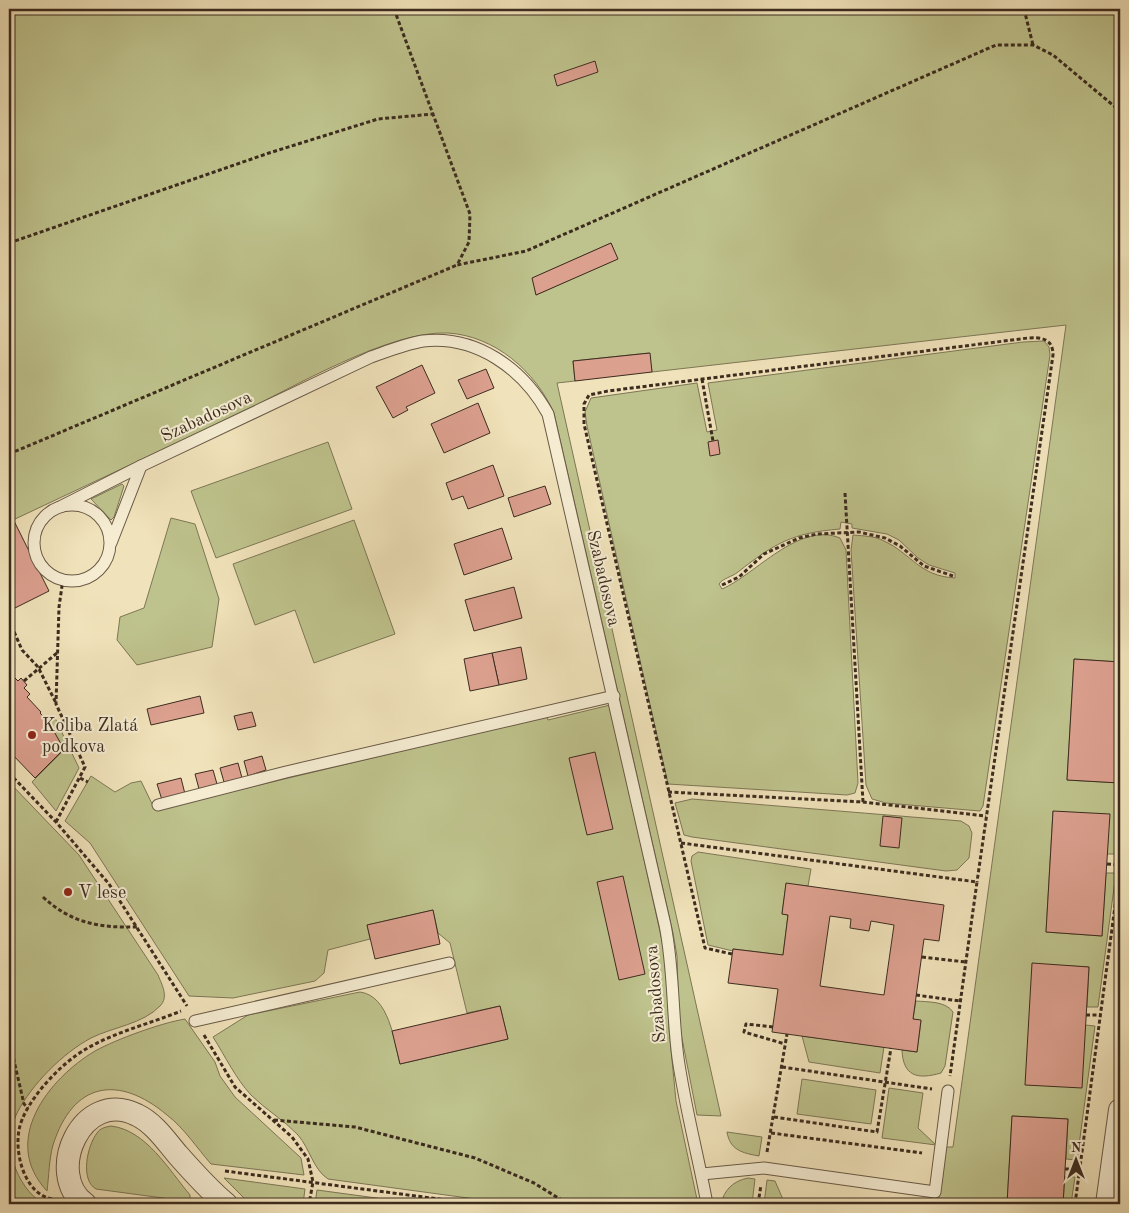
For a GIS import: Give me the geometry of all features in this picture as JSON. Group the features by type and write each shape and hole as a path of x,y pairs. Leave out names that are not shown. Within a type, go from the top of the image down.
{"street":[{"path":"83,1203 68,1180 69,1158 79,1130 86,1120 97,1113 124,1110 150,1123 188,1166 226,1204"},
{"path":"1107,1204 1120,1110"}],"lane":[{"name":"Szabadosova","path":"62,506 141,466 371,357 401,346 423,341 444,341 481,350 503,362 536,393 548,414 614,696 672,960 674,1023 679,1060 707,1204"},
{"path":"110,545 104,523 97,514 75,505 62,506 51,511 42,520 36,531 34,543 36,555 42,566 52,574 63,579 79,580 94,573 105,561 141,466"},
{"path":"158,805 286,772 614,696"},
{"path":"195,1021 449,962"},
{"path":"702,1174 764,1168 935,1192 948,1091"}],"path":[{"path":"394,9 470,214 469,242 457,265"},
{"path":"1024,9 1033,45"},
{"path":"9,454 457,265 526,251 996,45 1033,45 1053,55 1074,70 1120,111"},
{"path":"9,243 260,156 378,119 433,114"},
{"path":"732,954 705,948 583,414 584,404 589,395 608,391 1028,338 1040,337 1047,340 1052,345 1052,365 948,1091 782,1067"},
{"path":"702,380 714,441"},
{"path":"845,493 863,802"},
{"path":"722,584 739,577 764,554 798,538 817,534 859,532 885,538 900,546 924,566 953,576"},
{"path":"56,704 57,653 63,579"},
{"path":"9,620 11,630 22,650 38,667 85,767 56,822"},
{"path":"24,681 38,667 57,653"},
{"path":"9,773 56,822 108,884 188,1008 114,1035 84,1050 58,1070 28,1108 19,1129 18,1148 24,1176 44,1198 83,1203"},
{"path":"80,778 88,782"},
{"path":"668,792 863,802 986,816"},
{"path":"681,843 977,882"},
{"path":"1075,1204 1120,867 1107,864"},
{"path":"43,897 60,912 87,923 118,928 137,927"},
{"path":"922,956 966,962"},
{"path":"916,995 960,1001"},
{"path":"1086,1015 1100,1015"},
{"path":"195,1021 235,1087 292,1137 308,1159 313,1182 309,1204"},
{"path":"772,1027 746,1024 744,1032 785,1044"},
{"path":"773,1123 787,1034"},
{"path":"9,1039 24,1104 28,1108"},
{"path":"774,1117 878,1132 891,1048"},
{"path":"274,1120 355,1127 475,1158 534,1183 568,1204"},
{"path":"772,1133 940,1156"},
{"path":"188,1166 477,1204"},
{"path":"1065,1169 1079,1169"}],"green space":[{"path":"9,9 1120,9 1120,662 1074,659 1067,780 1120,783 1118,854 1107,854 1053,811 1046,932 1102,936 1106,873 1116,873 1098,1007 1087,1007 1089,967 1033,964 1085,1025 1095,1026 1077,1160 1066,1159 1068,1119 1012,1116 1007,1204 938,1204 946,1147 953,1147 1066,325 652,372 649,353 573,361 575,381 557,383 721,1116 697,1115 679,1023 677,956 673,933 554,413 536,383 512,358 482,341 448,333 425,335 398,341 370,350 313,376 238,414 13,520 9,511","holes":["611,243 617,259 536,295 533,278"]},
{"path":"1044,341 1049,347 1050,355 983,806 980,811 886,803 872,799 866,785 851,550 853,535 881,539 894,546 924,569 933,573 955,578 955,573 929,565 918,558 899,540 887,534 852,528 852,524 841,522 840,529 809,533 785,541 719,584 722,589 735,582 793,543 809,537 825,535 840,538 846,550 858,783 855,793 847,795 668,784 587,426 585,412 591,398 697,383 707,432 717,430 708,383 1023,342"},
{"path":"328,442 352,509 216,558 191,491"},
{"path":"122,484 124,486 114,517 111,520 91,499"},
{"path":"171,518 195,524 219,599 212,647 137,665 117,640 120,617 144,608"},
{"path":"354,520 395,634 314,663 295,610 255,625 233,564"},
{"path":"610,705 668,968 669,1029 676,1101 698,1204 512,1204 328,1179 319,1170 298,1135 246,1089 213,1037 248,1015 360,992 370,995 384,1010 389,1020 400,1064 508,1039 500,1006 467,1013 450,943 438,933 433,910 367,925 370,939 328,950 324,973 315,981 233,998 189,996 90,843 65,821 91,776 115,792 131,783 141,781 155,810 547,716 548,720"},
{"path":"55,718 79,768 56,811 32,782 64,750 48,721"},
{"path":"9,782 79,855 158,975 164,995 160,1006 145,1017 100,1034 80,1044 49,1070 23,1102 13,1125 11,1151 14,1163 25,1186 43,1204 9,1204"},
{"path":"692,799 961,821 969,826 972,833 969,858 957,870 946,871 692,837 684,835 675,803"},
{"path":"698,852 811,869 808,886 786,884 782,914 788,915 783,955 733,949 733,951 708,945 691,861 692,856"},
{"path":"916,1001 941,1004 950,1008 953,1012 945,1066 941,1073 918,1076 908,1071 905,1066 902,1050 917,1052 921,1021 913,1019"},
{"path":"185,1019 215,1062 220,1076 235,1097 301,1158 304,1175 211,1164 185,1132 167,1115 149,1102 131,1094 115,1090 99,1091 85,1097 72,1108 62,1124 53,1145 47,1191 34,1172 28,1152 29,1132 36,1113 47,1094 61,1078 95,1051 139,1032"},
{"path":"802,1036 884,1047 880,1073 809,1062"},
{"path":"802,1079 876,1090 871,1124 797,1114"},
{"path":"889,1088 923,1093 918,1128 936,1145 882,1138"},
{"path":"111,1126 124,1129 146,1143 174,1174 190,1195 190,1199 185,1201 96,1189 91,1185 87,1171 90,1146 98,1131"},
{"path":"727,1132 762,1137 759,1156 747,1154 734,1147"},
{"path":"1065,1177 1075,1177 1071,1204 1063,1204"},
{"path":"224,1178 305,1189 303,1204 250,1204"},
{"path":"748,1178 755,1179 752,1204 721,1204 724,1194 730,1187 738,1181"},
{"path":"767,1180 775,1181 785,1204 764,1204"},
{"path":"317,1190 421,1204 315,1204"}],"building":[{"path":"595,61 598,72 557,86 554,75"},
{"path":"611,243 618,259 536,295 532,278"},
{"path":"650,353 652,372 575,381 573,361"},
{"path":"422,365 435,393 406,407 408,410 393,418 376,387"},
{"path":"486,369 494,388 467,399 458,380"},
{"path":"478,403 490,433 444,453 431,424"},
{"path":"718,440 720,454 710,456 708,442"},
{"path":"493,465 504,496 468,509 463,496 452,500 446,483"},
{"path":"545,486 551,504 514,517 508,498"},
{"path":"9,511 49,591 15,608 9,596"},
{"path":"502,528 512,559 464,575 454,544"},
{"path":"514,587 522,618 474,631 465,600"},
{"path":"521,647 527,679 499,685 492,653"},
{"path":"492,653 499,685 470,691 464,659"},
{"path":"1074,659 1120,662 1120,783 1067,780"},
{"name":"Koliba Zlatá podkova","path":"12,675 18,681 21,678 27,685 24,688 30,694 27,697 48,721 64,749 35,778 9,751 9,678"},
{"path":"200,696 204,713 151,725 147,709"},
{"path":"252,712 256,726 238,730 234,716"},
{"path":"595,752 613,829 587,835 569,758"},
{"path":"262,756 266,770 248,776 244,761"},
{"path":"238,763 242,778 224,782 220,768"},
{"path":"213,770 217,784 199,789 195,774"},
{"path":"181,778 185,794 162,800 157,784"},
{"path":"1053,811 1110,814 1102,936 1046,932"},
{"path":"883,816 902,818 899,848 880,846"},
{"path":"623,876 645,974 619,980 597,882"},
{"path":"786,883 944,905 939,941 924,939 913,1019 921,1020 917,1052 772,1032 778,989 728,983 733,949 783,955 788,915 782,914","holes":["830,916 851,919 850,928 869,931 871,921 894,925 884,995 820,986"]},
{"path":"433,910 440,944 375,959 367,925"},
{"path":"1032,963 1089,967 1082,1088 1025,1085"},
{"path":"500,1006 508,1039 400,1064 392,1031"},
{"path":"1012,1116 1068,1119 1063,1204 1007,1204"}],"place":[{"name":"Koliba Zlatá podkova","path":"32,735"},
{"name":"V lese","path":"68,892"}]}
